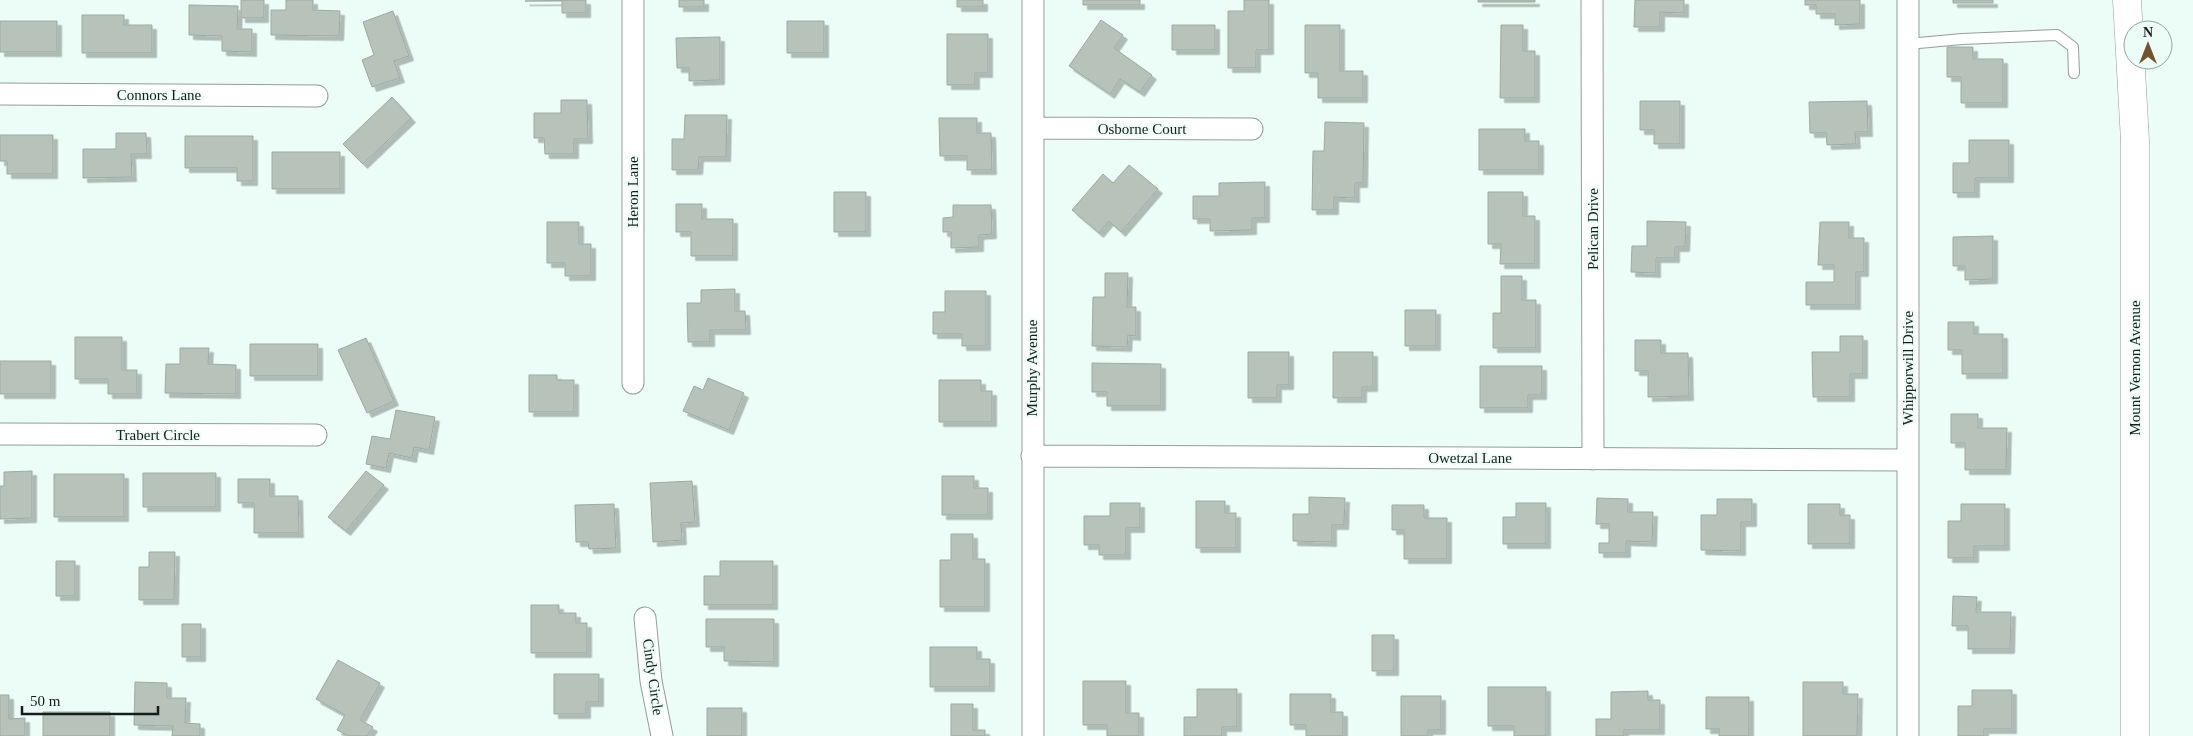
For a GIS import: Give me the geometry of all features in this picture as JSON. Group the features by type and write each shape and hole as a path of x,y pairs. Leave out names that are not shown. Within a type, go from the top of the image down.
{"main road":[{"name":"Mount Vernon Avenue","path":"2127,0 2134,141 2134,736"}],"street":[{"name":"Heron Lane","path":"633,0 633,383"},
{"name":"Murphy Avenue","path":"1033,0 1033,736"},
{"name":"Pelican Drive","path":"1592,0 1593,459"},
{"name":"Whipporwill Drive","path":"1908,0 1908,736"},
{"name":"Connors Lane","path":"0,94 317,96"},
{"name":"Osborne Court","path":"1033,128 1252,129"},
{"name":"Trabert Circle","path":"0,434 316,435"},
{"name":"Owetzal Lane","path":"1032,456 1908,460"},
{"name":"Cindy Circle","path":"645,618 651,681 662,736"}],"lane":[{"path":"1908,44 1962,39 2057,35 2073,47 2074,73"}],"building":[{"path":"241,0 264,0 264,18 241,18"},
{"path":"286,0 313,0 313,10 340,11 339,36 271,35 271,10 286,10"},
{"path":"586,0 586,13 562,13 562,1 525,1"},
{"path":"679,0 704,0 704,7 679,7"},
{"path":"957,0 983,0 983,7 957,7"},
{"path":"1083,0 1140,0 1140,5 1083,5"},
{"path":"1244,0 1269,0 1269,50 1256,50 1256,68 1228,68 1228,11 1244,11"},
{"path":"1478,0 1535,0 1535,2 1478,2"},
{"path":"1635,0 1684,0 1684,13 1660,12 1660,27 1634,27"},
{"path":"1805,0 1860,0 1860,24 1835,25 1835,14 1816,14 1816,5 1805,5"},
{"path":"1953,0 1993,0 1993,3 1953,3"},
{"path":"189,5 238,6 237,29 252,29 252,52 222,51 222,36 189,35"},
{"path":"393,11 409,56 394,61 400,78 372,87 362,60 374,55 363,22"},
{"path":"82,15 124,15 124,25 152,25 152,53 82,53"},
{"path":"1101,20 1123,35 1114,48 1152,75 1140,92 1120,79 1110,94 1069,66"},
{"path":"0,21 57,21 57,52 0,52"},
{"path":"787,21 824,21 824,53 787,53"},
{"path":"1172,25 1215,25 1215,50 1172,50"},
{"path":"1305,25 1340,25 1340,71 1363,71 1363,98 1318,98 1318,73 1305,73"},
{"path":"1501,25 1523,25 1523,51 1535,51 1535,98 1500,98"},
{"path":"947,34 988,34 988,73 975,73 975,85 947,85"},
{"path":"720,37 720,80 689,81 689,68 677,68 676,38"},
{"path":"1947,47 1973,47 1973,59 2003,59 2003,103 1961,103 1961,77 1947,77"},
{"path":"392,97 411,118 363,164 343,144"},
{"path":"561,100 587,100 588,139 574,139 574,154 545,154 544,138 534,138 534,113 561,113"},
{"path":"1640,101 1680,101 1680,144 1654,144 1654,130 1640,130"},
{"path":"1867,101 1868,132 1855,132 1856,144 1827,145 1826,133 1810,133 1809,102"},
{"path":"685,115 727,115 726,157 699,157 698,170 672,170 672,139 684,139"},
{"path":"939,118 977,118 977,133 991,133 992,170 967,170 967,156 940,156"},
{"path":"1325,122 1364,123 1363,183 1355,183 1355,198 1334,197 1334,210 1312,210 1313,151 1324,151"},
{"path":"1479,129 1525,129 1525,141 1539,141 1539,170 1479,170"},
{"path":"116,133 146,133 147,154 131,154 132,177 83,178 83,149 116,149"},
{"path":"0,135 53,135 53,174 7,174 7,161 0,161"},
{"path":"185,136 253,136 253,181 237,181 237,168 185,168"},
{"path":"1969,140 2009,140 2009,178 1975,178 1975,193 1953,193 1953,163 1969,163"},
{"path":"272,152 340,152 340,189 272,189"},
{"path":"1129,165 1158,189 1121,232 1109,221 1099,233 1072,210 1103,174 1113,183"},
{"path":"1265,182 1265,218 1252,218 1252,230 1210,231 1210,219 1193,219 1193,196 1219,196 1219,183"},
{"path":"834,192 866,192 866,232 834,232"},
{"path":"1488,192 1523,192 1523,216 1535,216 1535,264 1500,264 1501,244 1488,244"},
{"path":"676,204 702,204 702,219 733,219 733,256 691,256 691,232 676,232"},
{"path":"953,205 991,205 992,234 979,235 979,247 951,248 951,232 943,232 943,218 953,217"},
{"path":"1647,221 1686,222 1685,247 1675,247 1675,258 1656,258 1656,273 1631,272 1632,246 1647,246"},
{"path":"547,222 579,222 579,244 591,244 591,276 565,276 565,263 547,263"},
{"path":"1820,222 1849,222 1849,238 1864,238 1864,272 1856,272 1856,305 1806,305 1806,282 1834,282 1834,265 1818,265"},
{"path":"1993,236 1993,279 1965,280 1965,266 1953,266 1953,237"},
{"path":"1105,273 1128,273 1127,307 1136,307 1136,336 1128,335 1127,347 1092,346 1093,297 1105,297"},
{"path":"1501,276 1522,276 1522,300 1536,300 1536,348 1493,348 1493,313 1501,313"},
{"path":"735,289 735,311 745,311 746,330 710,330 710,342 688,342 687,303 701,303 701,290"},
{"path":"945,291 986,291 986,346 962,346 962,334 933,334 933,312 945,312"},
{"path":"1405,310 1436,310 1436,346 1405,346"},
{"path":"1948,322 1974,322 1974,334 2003,334 2003,374 1962,374 1962,350 1948,350"},
{"path":"1840,336 1863,336 1863,374 1850,374 1850,397 1813,397 1812,352 1840,352"},
{"path":"75,337 122,337 122,370 137,370 137,394 108,394 108,379 75,379"},
{"path":"366,338 394,401 367,413 338,350"},
{"path":"1635,340 1661,340 1661,353 1688,353 1689,396 1648,397 1648,371 1635,371"},
{"path":"250,344 318,344 318,376 250,376"},
{"path":"180,348 209,348 208,364 236,365 236,394 165,393 166,364 180,364"},
{"path":"1248,352 1289,352 1289,385 1277,385 1277,398 1248,398"},
{"path":"1333,352 1373,352 1373,387 1362,387 1362,398 1333,398"},
{"path":"0,361 51,361 51,394 0,394"},
{"path":"1092,363 1161,364 1161,406 1107,406 1107,392 1092,392"},
{"path":"1480,366 1542,366 1542,395 1528,395 1528,408 1480,408"},
{"path":"529,375 557,375 557,380 574,380 574,412 529,412"},
{"path":"708,378 744,393 729,430 683,411 694,386 703,390"},
{"path":"939,380 981,380 981,391 992,391 992,422 939,422"},
{"path":"396,410 435,417 429,450 414,447 412,458 389,453 386,468 366,464 372,436 390,439"},
{"path":"1951,414 1978,414 1978,428 2007,428 2006,470 1965,470 1965,443 1951,443"},
{"path":"32,471 32,518 0,519 0,486 4,486 4,472"},
{"path":"366,471 384,485 346,531 328,517"},
{"path":"143,473 216,473 216,507 143,507"},
{"path":"54,474 124,474 124,517 54,517"},
{"path":"942,476 974,476 974,488 988,488 988,515 942,515"},
{"path":"238,479 270,479 270,496 298,496 299,533 254,533 254,503 238,503"},
{"path":"692,481 695,522 681,523 682,540 653,542 650,483"},
{"path":"1309,497 1345,498 1344,525 1332,525 1332,542 1293,541 1293,514 1309,514"},
{"path":"1597,498 1628,499 1628,512 1653,512 1652,542 1626,541 1626,553 1599,553 1599,543 1609,543 1609,524 1596,524"},
{"path":"1717,499 1752,499 1752,522 1741,522 1741,551 1701,550 1701,515 1717,515"},
{"path":"1196,501 1225,501 1225,513 1236,513 1236,548 1196,548"},
{"path":"1110,503 1140,503 1140,528 1126,528 1126,555 1099,555 1099,545 1084,545 1084,516 1110,516"},
{"path":"1516,503 1546,503 1546,544 1503,544 1503,517 1516,517"},
{"path":"614,504 616,548 589,549 588,542 576,542 575,505"},
{"path":"1808,504 1840,504 1840,515 1850,515 1850,544 1808,544"},
{"path":"1961,504 2005,504 2005,546 1974,546 1974,558 1948,558 1948,521 1961,521"},
{"path":"1392,505 1424,505 1424,518 1447,518 1447,559 1404,559 1404,530 1392,530"},
{"path":"951,534 973,534 973,559 985,559 985,607 940,607 940,560 951,560"},
{"path":"149,552 175,552 174,600 139,600 139,567 149,567"},
{"path":"56,561 75,561 75,596 56,596"},
{"path":"720,561 773,561 773,605 704,605 704,576 720,576"},
{"path":"1953,596 1977,597 1976,612 2011,612 2010,649 1968,649 1968,626 1952,626"},
{"path":"531,605 559,605 559,613 576,613 576,623 587,623 587,653 531,653"},
{"path":"706,619 774,619 774,662 724,661 724,647 706,647"},
{"path":"182,624 201,624 201,657 182,657"},
{"path":"1372,635 1394,635 1394,671 1372,671"},
{"path":"930,647 977,647 977,659 990,659 990,687 930,687"},
{"path":"338,660 380,683 360,720 373,727 367,736 349,736 337,730 345,715 316,699"},
{"path":"554,674 599,674 599,702 586,702 586,714 554,714"},
{"path":"1083,681 1126,681 1126,713 1139,713 1139,736 1107,736 1107,725 1083,725"},
{"path":"135,682 167,683 167,698 186,698 185,723 200,724 200,736 172,736 173,726 134,725"},
{"path":"1803,682 1843,682 1843,694 1858,694 1857,736 1803,736"},
{"path":"1488,687 1546,687 1546,736 1514,736 1514,726 1488,726"},
{"path":"1197,689 1237,689 1237,727 1222,727 1222,736 1184,736 1184,717 1197,717"},
{"path":"1972,690 2012,690 2012,729 1984,729 1984,736 1958,736 1958,706 1972,706"},
{"path":"1648,691 1648,700 1660,700 1660,730 1624,730 1624,736 1596,736 1596,719 1611,719 1611,692"},
{"path":"1290,694 1331,694 1331,712 1343,712 1343,736 1306,736 1306,725 1290,725"},
{"path":"0,695 9,695 9,719 25,718 25,736 0,736"},
{"path":"1401,696 1441,696 1441,730 1428,730 1428,736 1401,736"},
{"path":"1706,697 1749,697 1749,736 1719,736 1719,729 1706,729"},
{"path":"951,704 973,704 973,730 985,730 985,736 951,736"},
{"path":"707,708 742,708 742,736 707,736"},
{"path":"43,712 110,712 110,736 43,736"}]}
